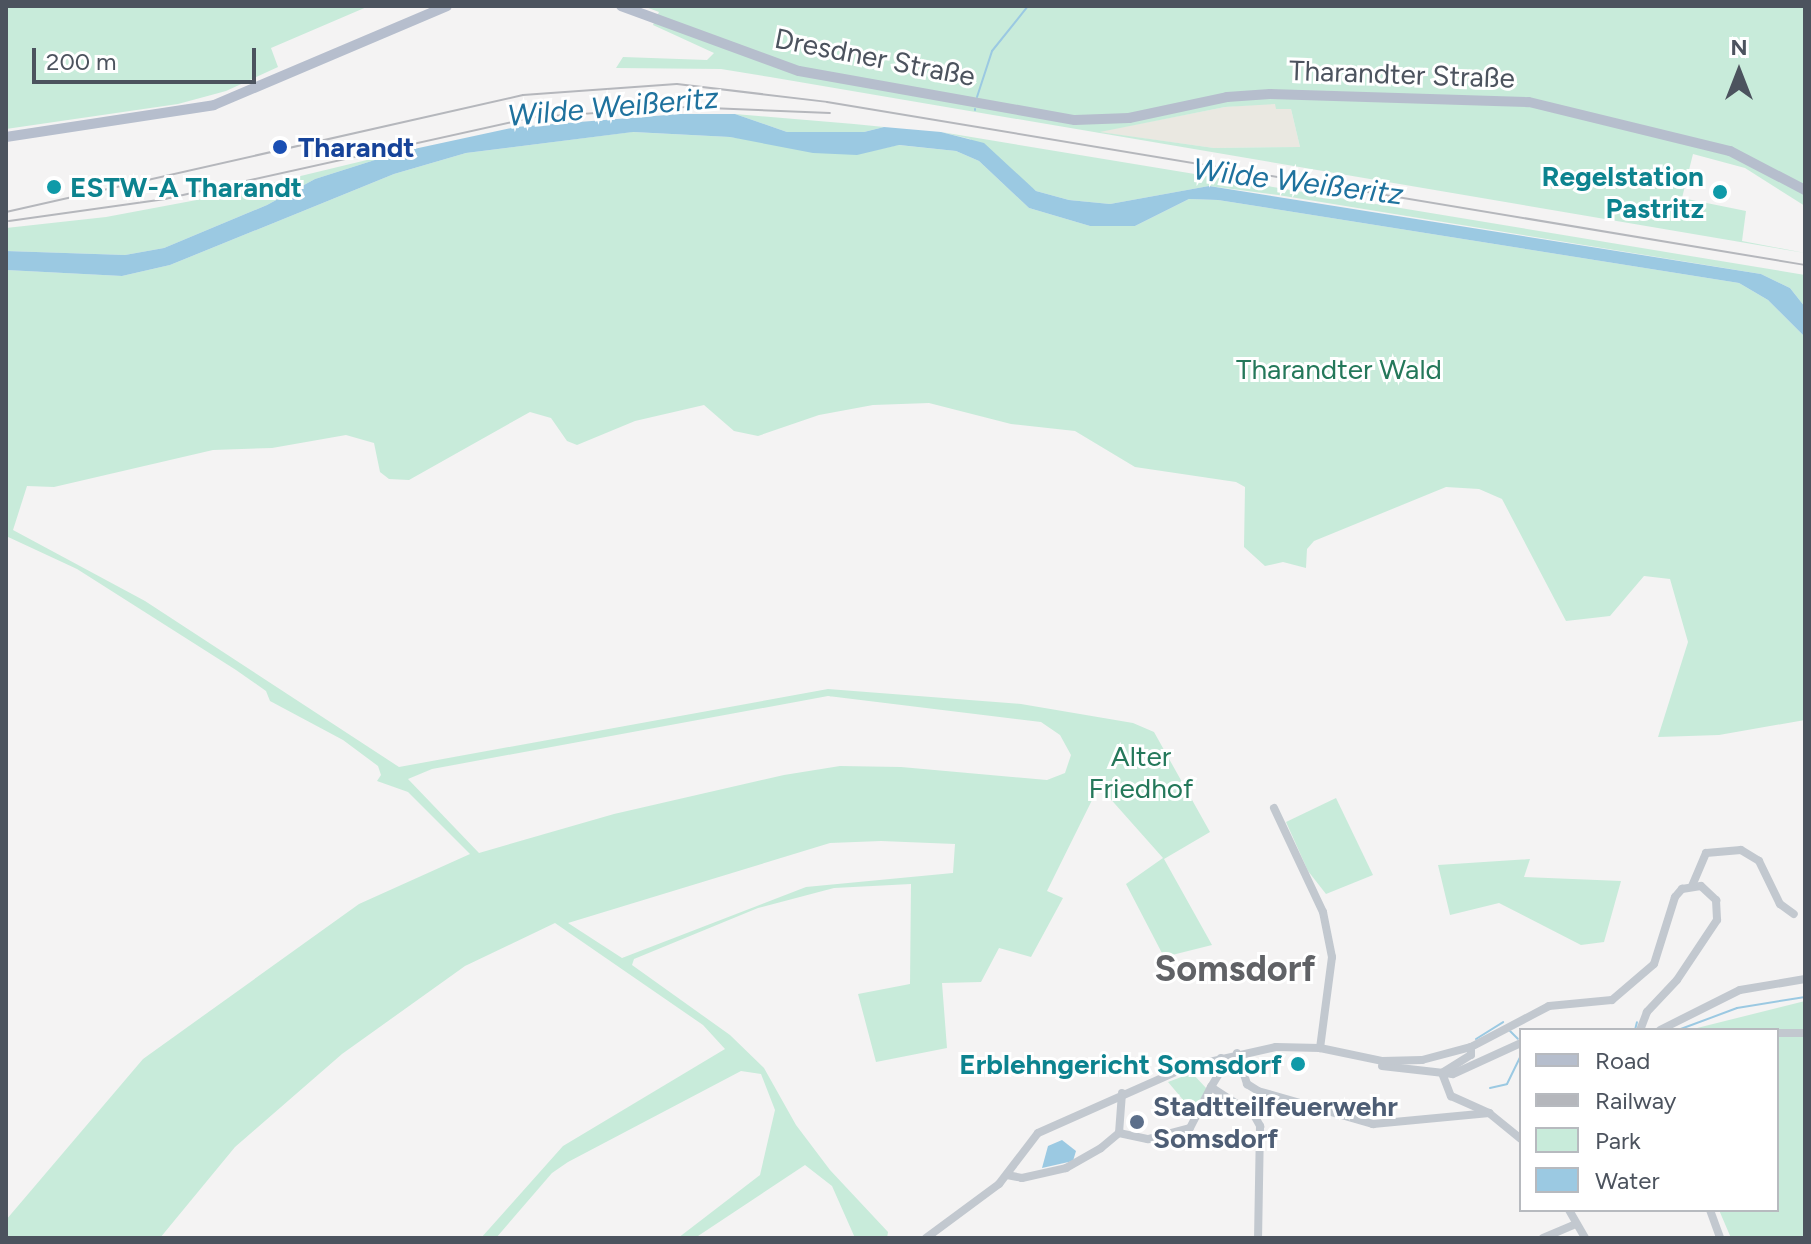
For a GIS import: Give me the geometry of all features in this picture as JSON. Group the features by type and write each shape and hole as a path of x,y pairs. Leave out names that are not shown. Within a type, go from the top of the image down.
{"main road":[{"path":"6,137 214,105 447,6"},
{"name":"Dresdner Straße","path":"621,6 779,66 986,103"},
{"name":"Tharandter Straße","path":"986,103 1085,120 1129,118 1249,95 1521,101 1730,151 1805,190"}],"street":[{"path":"1274,808 1323,912 1332,957 1320,1048"},
{"path":"926,1238 1007,1175 1038,1133 1122,1093 1221,1058 1237,1053 1320,1048 1398,1061 1471,1047 1534,1011 1622,996 1654,964 1675,897 1692,886 1697,865 1706,853 1741,850 1759,861 1780,904 1794,914"},
{"path":"1641,1028 1717,920 1711,891 1692,886"},
{"path":"1664,1028 1740,990 1805,979"},
{"path":"1779,1033 1805,1033"},
{"path":"1382,1066 1442,1073 1472,1068 1519,1044"},
{"path":"1442,1073 1471,1055 1471,1047"},
{"path":"1237,1053 1247,1084 1258,1091 1373,1124 1489,1113"},
{"path":"1007,1175 1022,1178 1066,1168 1119,1133 1148,1139 1190,1128 1223,1067 1221,1058"},
{"path":"1442,1073 1451,1096 1489,1113 1519,1137"},
{"path":"1211,1087 1254,1115 1260,1126 1258,1238"},
{"path":"1119,1133 1122,1093"},
{"path":"1570,1212 1585,1238"},
{"path":"1711,1212 1720,1238"},
{"path":"1543,1238 1576,1224"}],"shaded area":[{"path":"1275,103 1291,109 1300,147 1214,148 1097,132 1225,107"}],"green space":[{"path":"6,6 369,6 271,48 278,67 226,91 178,104 6,129"},
{"path":"643,6 1805,6 1805,206 1745,168 1693,154 1682,198 1746,211 1742,241 1805,253 721,69 616,68 623,57 707,60 714,53 653,25 659,12","holes":["1275,104 1276,109 1291,109 1300,147 1214,148 1100,132 1225,107"]},
{"path":"735,114 884,127 864,132 787,132"},
{"name":"Tharandter Wald","path":"632,132 730,137 857,154 898,145 956,151 979,161 1029,208 1090,226 1135,226 1189,199 1218,200 1739,283 1768,300 1805,337 1805,720 1719,735 1658,737 1688,642 1670,579 1644,576 1610,616 1566,621 1502,499 1479,489 1446,487 1314,541 1307,549 1306,568 1283,562 1265,566 1244,547 1245,487 1236,482 1135,467 1075,431 1011,424 929,403 873,405 819,415 758,436 734,431 704,405 635,421 577,445 567,441 551,418 530,412 409,480 389,479 380,472 374,443 346,435 272,448 213,450 54,487 27,486 13,530 145,601 399,767 828,689 1021,704 1133,723 1154,732 1210,832 1164,859 1212,945 1164,957 1126,884 1163,858 1099,786 1047,891 1063,898 1031,957 999,948 981,982 942,983 947,1048 876,1062 858,994 910,984 911,884 834,888 758,908 634,959 632,965 730,1035 764,1068 796,1125 830,1170 888,1232 887,1238 855,1238 832,1186 805,1165 695,1238 678,1238 760,1175 775,1110 761,1074 741,1071 568,1162 552,1173 496,1238 481,1238 563,1146 725,1049 703,1025 555,923 465,966 342,1054 235,1147 160,1238 6,1238 6,1220 143,1059 359,904 470,854 408,792 377,781 381,775 378,766 343,740 270,701 266,691 236,670 77,569 6,536 6,270 122,276 170,265 394,174 466,153","holes":["828,696 1041,722 1060,735 1071,755 1065,773 1047,780 901,767 840,766 784,775 614,814 479,853 408,779 432,769","881,841 955,844 953,873 806,887 622,958 568,923 830,843"]},
{"path":"941,132 1805,275 1805,307 1790,288 1761,274 1278,195 1209,186 1110,204 1069,200 1036,191 970,139"},
{"path":"400,152 315,179 267,205 164,248 125,255 6,251 6,228 106,217 218,196"},
{"path":"1336,798 1373,875 1326,894 1308,871 1286,822"},
{"path":"1530,859 1524,877 1621,881 1604,942 1581,945 1499,903 1450,915 1438,865"},
{"path":"1805,1001 1805,1238 1731,1238 1720,1212 1779,1212 1779,1028 1697,1028"},
{"path":"1192,1073 1207,1089 1195,1114 1168,1082"}],"water":[{"path":"680,114 735,114 787,132 864,132 884,127 941,132 984,143 1036,191 1069,200 1110,204 1209,186 1761,274 1790,288 1805,307 1805,337 1768,300 1739,283 1218,200 1189,199 1135,226 1090,226 1029,208 979,161 956,151 899,145 857,155 813,153 730,137 633,132 466,153 394,174 170,265 122,276 6,270 6,251 125,255 164,248 267,205 315,179 400,152 516,127"},
{"path":"1062,1140 1076,1151 1073,1161 1042,1168 1048,1146"}],"waterway":[{"path":"977,97 992,51 1028,6"},
{"path":"1683,1028 1737,1008 1805,997"},
{"path":"1476,1039 1503,1022"},
{"path":"1636,1028 1637,1022"},
{"path":"1510,1031 1518,1039"},
{"path":"1490,1088 1507,1084 1519,1059"}],"railway":[{"path":"6,212 523,95 677,84 827,102 1805,265"},
{"path":"9,221 165,199 536,117 685,107 830,113"}],"place":[{"name":"Tharandt","path":"280,147"},
{"name":"ESTW-A Tharandt","path":"54,187"},
{"name":"Regelstation Pastritz","path":"1720,192"},
{"name":"Erblehngericht Somsdorf","path":"1298,1064"},
{"name":"Stadtteilfeuerwehr Somsdorf","path":"1137,1122"}],"district":[{"name":"Somsdorf","path":"1235,969"}],"water label":[{"name":"Wilde Weißeritz","path":"613,107"},
{"name":"Wilde Weißeritz","path":"1298,182"}],"park label":[{"name":"Alter Friedhof","path":"1141,772"}]}
